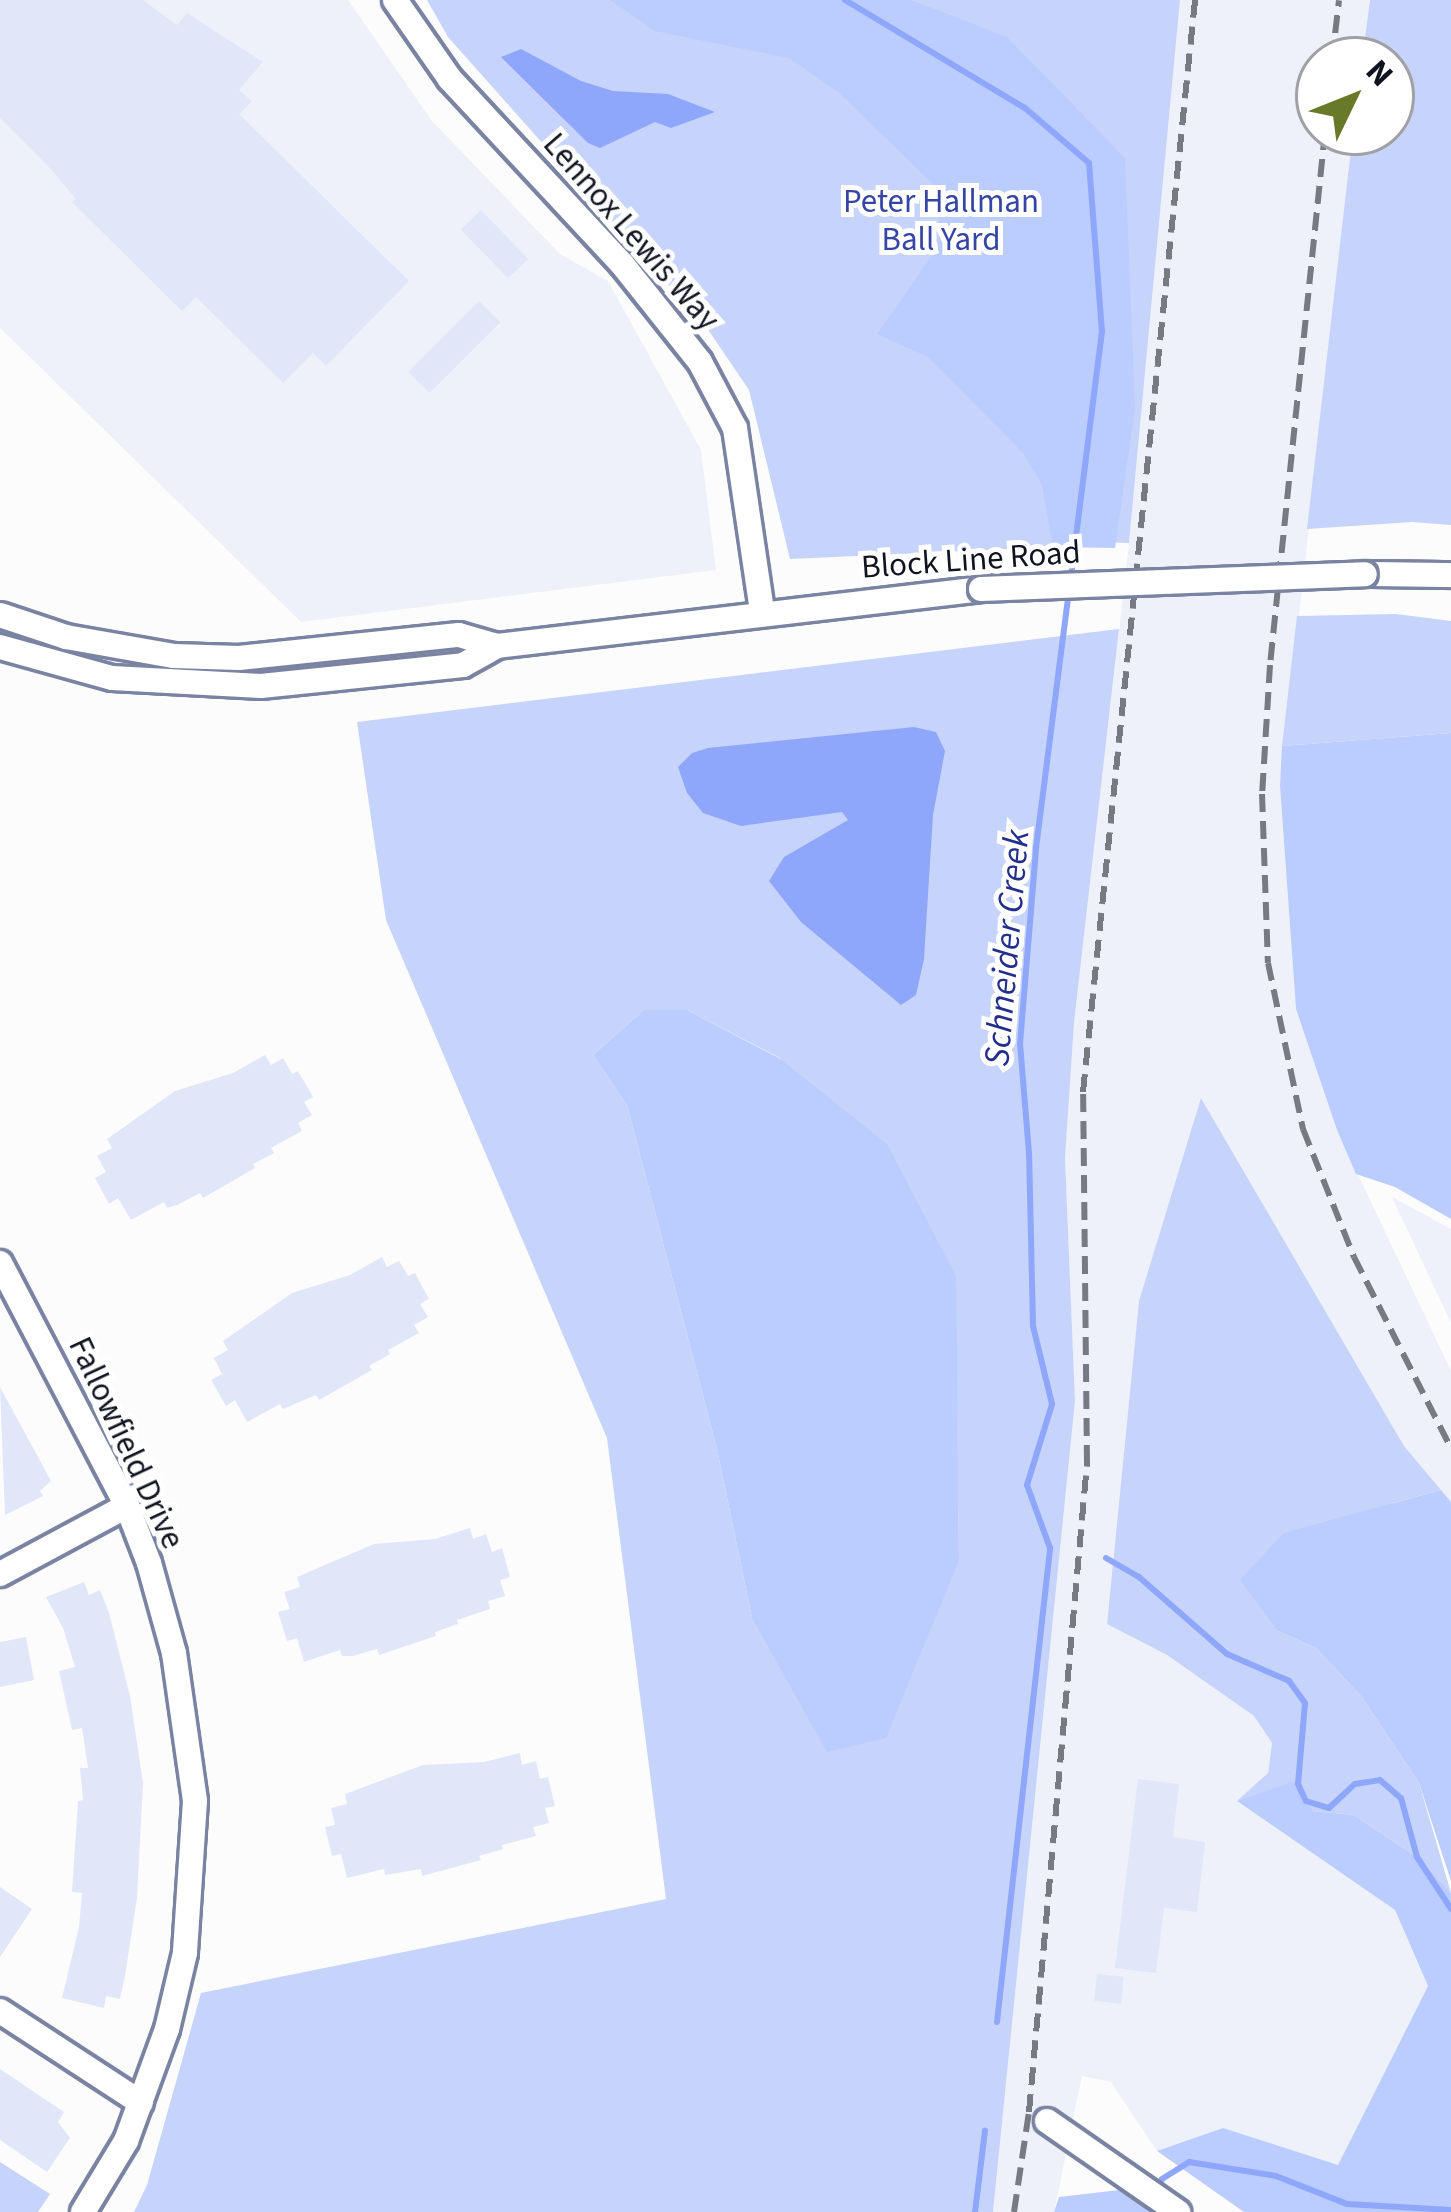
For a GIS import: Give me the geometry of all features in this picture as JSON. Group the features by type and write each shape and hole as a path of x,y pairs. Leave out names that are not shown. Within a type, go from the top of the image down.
{"street":[{"name":"Lennox Lewis Way","path":"395,0 450,79 622,264 700,362 735,428 762,611"},
{"name":"Block Line Road","path":"0,647 112,678 261,686 463,665 497,646 762,611 981,589 1451,575"},
{"name":"Block Line Road","path":"0,615 66,637 174,656 239,658 459,635 497,646"},
{"name":"Fallowfield Drive","path":"0,1263 127,1507 174,1653 195,1801 184,1953 167,2029 126,2141 83,2212"},
{"path":"0,1574 127,1507"},
{"path":"0,2011 141,2103"},
{"path":"1047,2121 1178,2212"}],"shaded area":[{"path":"0,0 348,0 432,121 560,254 608,281 701,450 716,570 301,622 0,328"},
{"path":"1180,0 1370,0 1365,36 1295,36 1295,156 1350,156 1280,786 1296,1009 1337,1130 1451,1371 1451,1502 1404,1446 1202,1099 1139,1301 1107,1624 1167,1655 1254,1716 1272,1743 1268,1773 1238,1802 1395,1910 1428,1986 1338,2165 1223,2128 1157,2151 1111,2082 1082,2076 1054,2212 993,2212 1075,1401 1065,1158 1074,1023 1129,543"},
{"path":"1392,1197 1451,1229 1451,1323"}],"green space":[{"name":"Peter Hallman Ball Yard","path":"427,0 1180,0 1129,543 1053,541 1053,547 790,559 749,390 707,328 448,37"},
{"path":"610,0 911,0 1007,37 1125,158 1135,408 1115,548 1053,547 1042,485 1024,454 928,357 877,334 938,247 941,193 930,181 838,92 789,58 655,31"},
{"path":"1370,0 1451,0 1451,525 1412,522 1307,529 1350,156 1415,156 1415,36 1365,36"},
{"path":"1396,614 1451,621 1451,733 1282,746 1297,616"},
{"path":"1119,629 1074,1023 1065,1158 1075,1401 993,2212 134,2212 147,2185 201,1993 666,1899 607,1438 386,920 357,722","holes":["644,1010 687,1010 780,1058 957,1414 959,1560 752,1618 717,1449 627,1105 593,1055"]},
{"path":"1451,733 1451,1219 1395,1187 1356,1174 1337,1130 1296,1009 1280,786 1282,746"},
{"path":"644,1010 687,1010 779,1058 887,1144 956,1276 959,1560 886,1738 827,1752 752,1618 717,1449 627,1105 593,1055"},
{"path":"1201,1098 1404,1446 1441,1490 1393,1503 1278,1631 1316,1648 1361,1696 1419,1783 1451,1893 1420,1859 1354,1815 1313,1811 1298,1781 1237,1801 1268,1773 1272,1743 1254,1716 1167,1655 1107,1624 1139,1301"},
{"path":"1441,1490 1451,1502 1451,1881 1419,1783 1361,1696 1316,1648 1278,1631 1240,1580 1284,1533"},
{"path":"1298,1780 1313,1811 1354,1815 1420,1859 1451,1893 1451,2212 1244,2212 1157,2151 1223,2128 1338,2165 1428,1986 1395,1910 1237,1801"},
{"path":"0,2162 50,2194 38,2212 0,2212"},
{"path":"1128,2189 1164,2212 1054,2212 1059,2197"}],"water":[{"path":"521,49 581,81 613,91 668,94 715,112 671,128 655,122 600,148 588,143 501,57"},
{"path":"914,727 936,732 945,751 933,815 924,959 916,995 901,1005 801,922 769,881 784,857 848,820 842,812 741,826 703,813 687,793 678,767 692,753 708,748"}],"building":[{"path":"0,0 143,0 177,25 187,13 263,62 239,90 252,101 239,114 409,281 326,366 313,353 283,383 196,297 182,311 72,202 76,199 47,165 0,118"},
{"path":"481,210 528,259 508,278 461,229"},
{"path":"479,301 500,322 430,393 408,372"},
{"path":"265,1055 271,1065 283,1058 292,1074 298,1071 313,1097 304,1102 312,1115 298,1123 302,1131 271,1148 274,1153 253,1164 255,1168 203,1198 200,1193 167,1208 164,1202 131,1220 118,1198 109,1204 95,1178 106,1172 97,1156 112,1148 107,1139 175,1091 233,1073"},
{"path":"382,1257 387,1267 399,1261 408,1276 415,1273 429,1299 420,1304 428,1317 414,1325 419,1333 388,1350 390,1354 369,1366 372,1370 319,1400 316,1395 283,1409 280,1404 247,1422 235,1400 226,1406 211,1380 222,1374 214,1358 228,1350 223,1341 292,1293 350,1275"},
{"path":"0,1387 51,1481 40,1491 43,1496 5,1515"},
{"path":"470,1528 473,1539 486,1534 492,1552 502,1548 510,1577 500,1580 505,1596 488,1601 490,1609 457,1620 458,1624 435,1632 436,1636 379,1655 377,1649 342,1656 340,1650 304,1662 297,1638 287,1641 278,1612 290,1609 284,1592 300,1587 297,1577 374,1544 435,1539"},
{"path":"84,1582 89,1595 100,1590 109,1613 130,1696 143,1783 137,1898 125,1976 120,1999 106,1996 104,2008 62,1998 79,1927 82,1893 72,1892 78,1801 83,1800 80,1768 88,1768 82,1728 72,1730 59,1671 75,1667 63,1628 46,1597"},
{"path":"26,1637 34,1680 0,1687 0,1642"},
{"path":"520,1753 522,1765 536,1761 540,1779 548,1777 555,1806 545,1808 549,1823 533,1827 536,1836 502,1845 503,1849 479,1856 481,1860 422,1876 421,1869 385,1875 384,1869 347,1878 341,1854 332,1856 325,1827 335,1825 331,1808 347,1804 345,1794 423,1765 484,1762"},
{"path":"1138,1779 1179,1784 1173,1837 1205,1842 1197,1912 1164,1908 1156,1973 1115,1968"},
{"path":"0,1887 32,1909 0,1957"},
{"path":"1097,1974 1124,1977 1121,2004 1094,2001"},
{"path":"0,2069 64,2112 58,2122 70,2138 47,2172 0,2140"}],"waterway":[{"name":"Schneider Creek","path":"845,0 1025,108 1089,163 1102,331 1071,577"},
{"name":"Schneider Creek","path":"997,2022 1050,1548 1027,1485 1052,1404 1033,1326 1029,1153 1020,1044 1036,848 1069,590"},
{"name":"Schneider Creek","path":"1106,1558 1139,1577 1227,1654 1289,1681 1305,1703 1298,1784 1306,1801 1329,1808 1355,1784 1380,1780 1401,1798 1417,1857 1451,1909"},
{"name":"Schneider Creek","path":"975,2212 985,2131"},
{"name":"Schneider Creek","path":"1156,2191 1162,2179 1189,2162 1276,2176 1347,2204 1451,2210"}],"railway":[{"path":"1014,2212 1029,2112 1087,1463 1083,1092 1195,0"},
{"path":"1335,36 1339,0"},
{"path":"1323,156 1270,665 1262,794 1268,963 1303,1129 1354,1257 1451,1448"}]}
